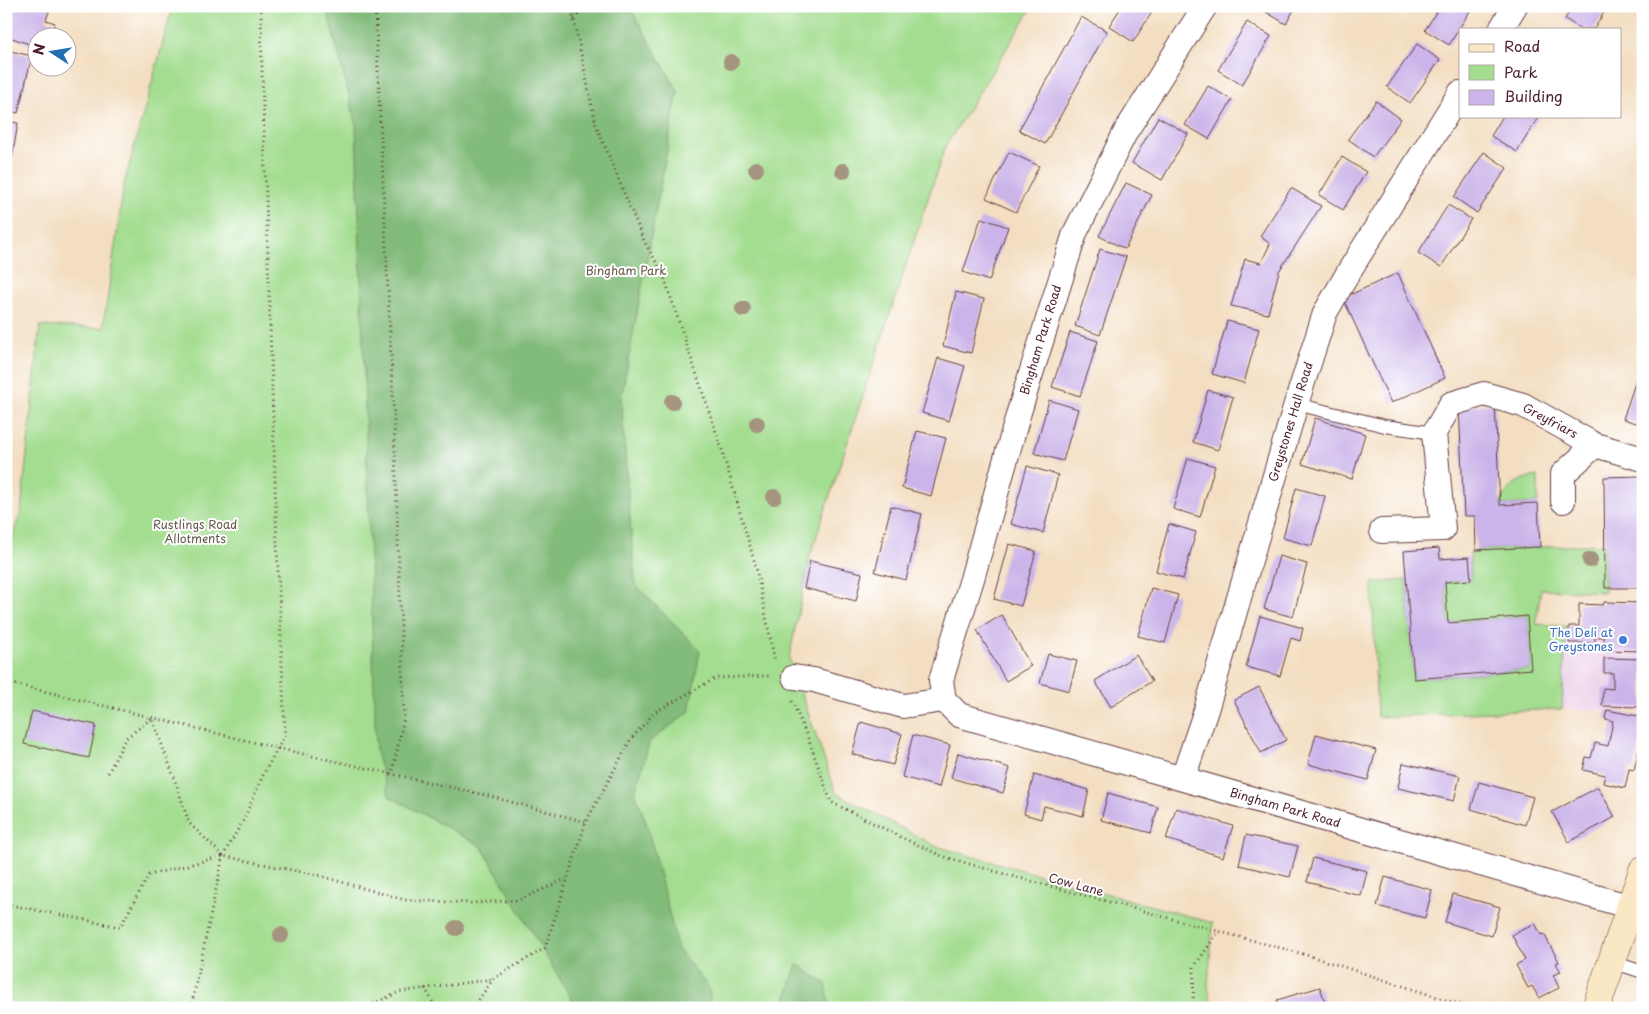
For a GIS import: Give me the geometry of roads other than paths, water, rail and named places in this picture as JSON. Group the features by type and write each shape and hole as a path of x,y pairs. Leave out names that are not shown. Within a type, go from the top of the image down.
{"street":[{"name":"Bingham Park Road","path":"1205,6 1126,131 1075,233 1019,412 972,579 941,680 944,700 959,715 1631,907"},
{"path":"1502,28 1515,6"},
{"name":"Greystones Hall Road","path":"1183,778 1206,710 1296,404 1325,313 1459,96"},
{"name":"Greyfriars","path":"1434,433 1451,404 1484,394 1523,405 1595,445 1643,459"},
{"path":"1382,531 1443,529 1434,433"},
{"name":"Greyfriars","path":"1563,501 1563,474 1595,445"},
{"path":"787,684 814,680 903,706 944,700"},
{"path":"1596,1008 1643,870"}],"lane":[{"path":"1296,404 1385,426 1434,433"},
{"path":"1612,962 1643,972"}],"place":[{"name":"The Deli at Greystones","path":"1623,640"}],"park label":[{"name":"Bingham Park","path":"626,271"},
{"name":"Rustlings Road Allotments","path":"195,532"}]}
